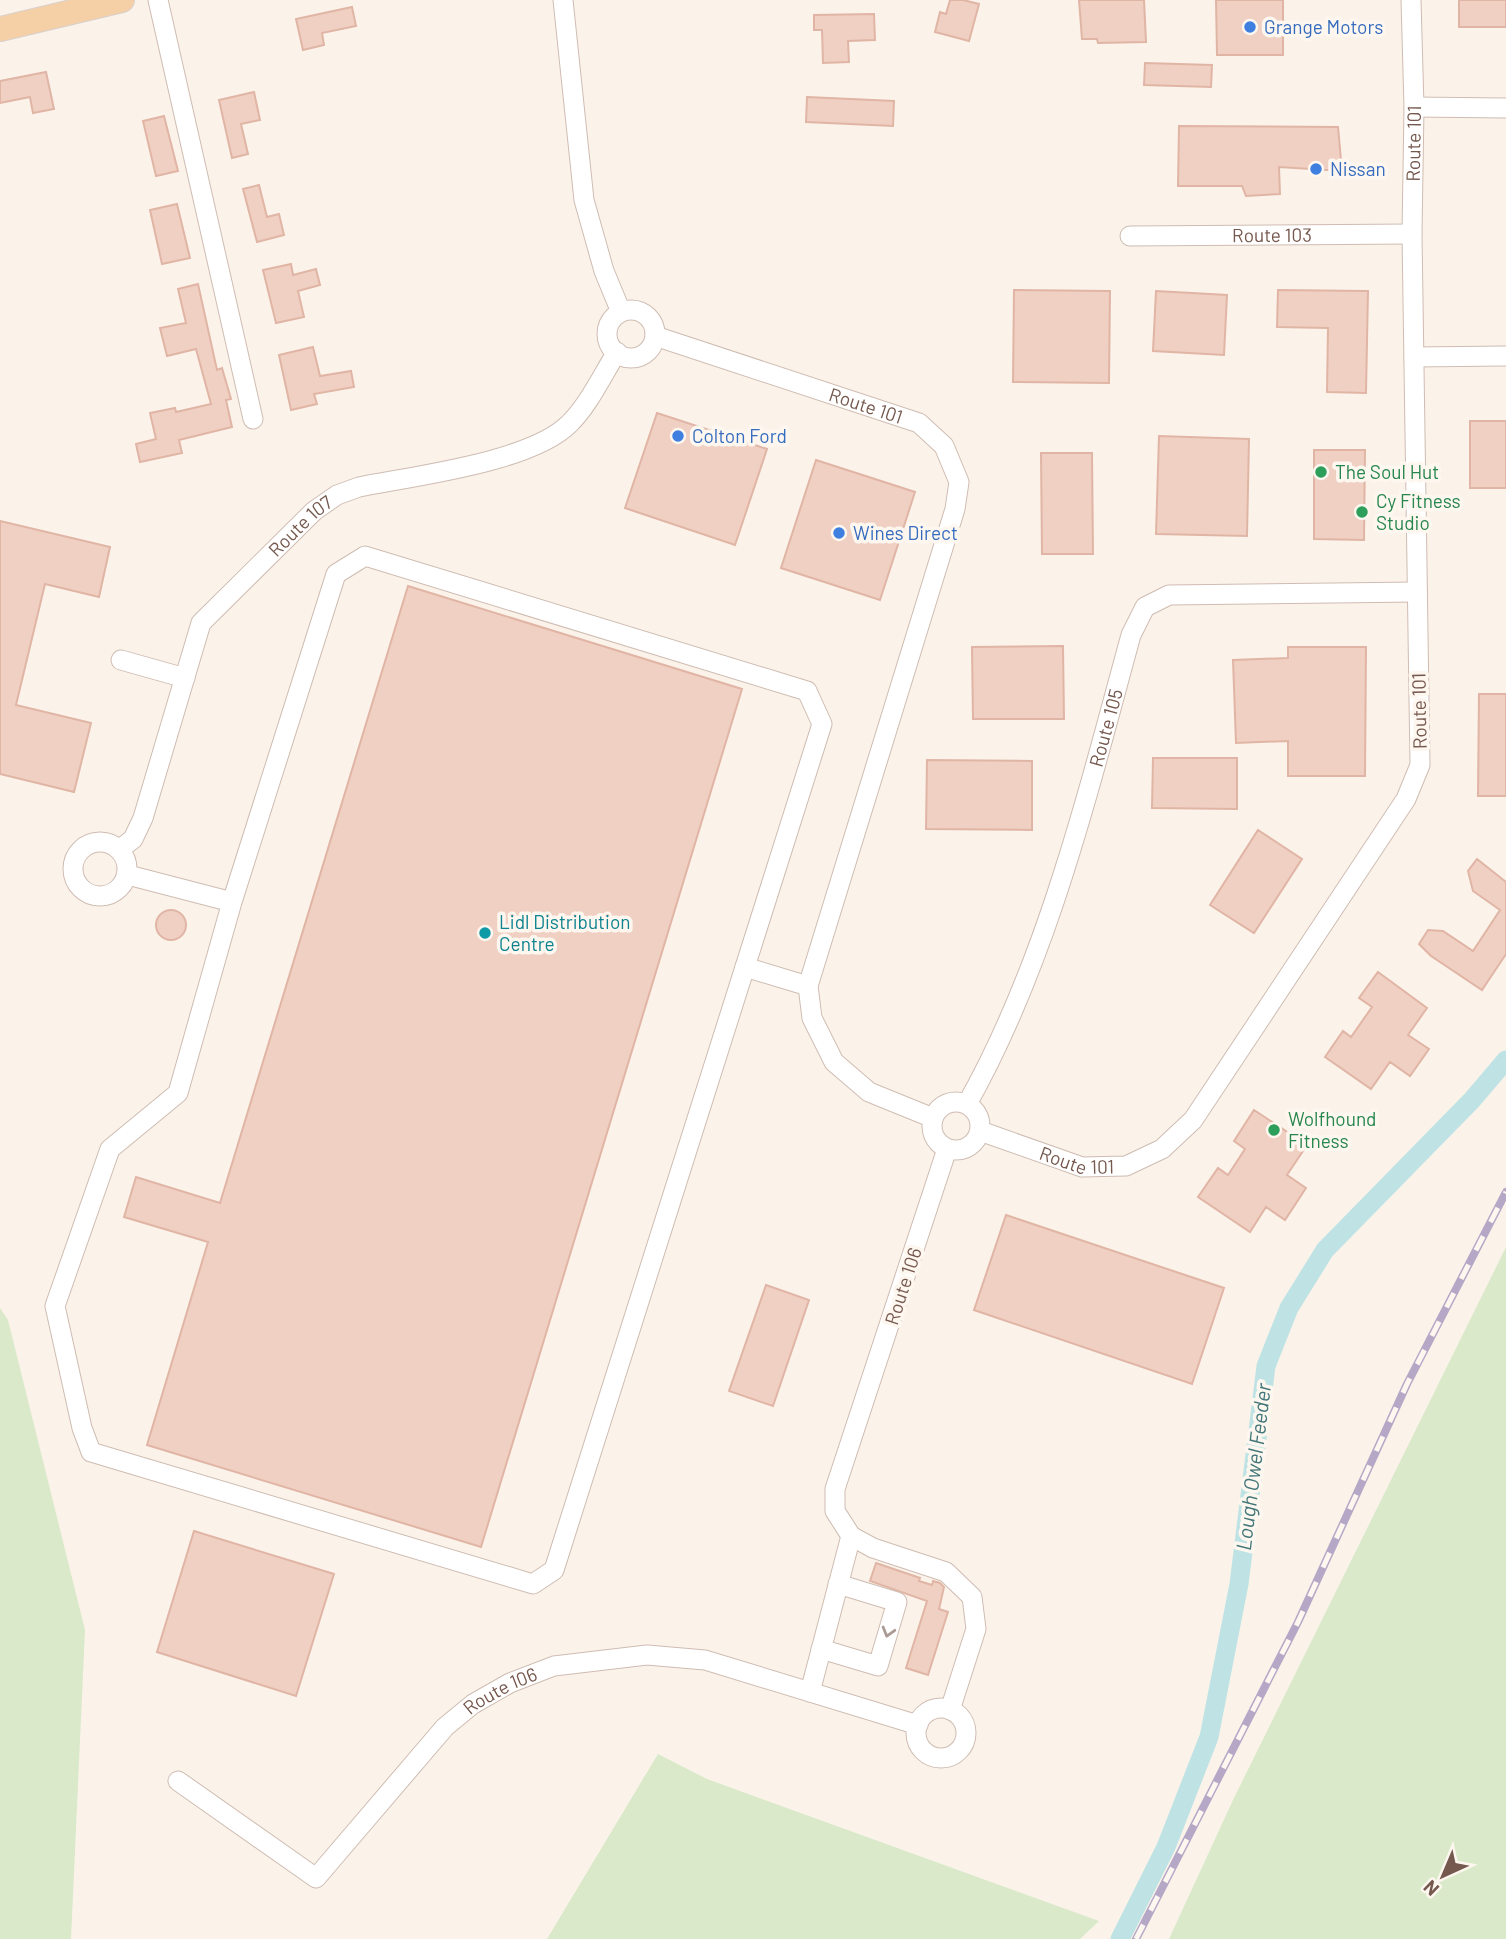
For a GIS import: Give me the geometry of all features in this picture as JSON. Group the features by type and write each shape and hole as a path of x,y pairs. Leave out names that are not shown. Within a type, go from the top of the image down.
{"main road":[{"path":"0,29 122,0"}],"street":[{"path":"158,0 253,419"},
{"path":"563,0 584,200 604,271 621,312"},
{"name":"Route 101","path":"980,1131 1082,1167 1126,1166 1162,1149 1193,1121 1406,799 1420,765 1411,0"},
{"path":"1414,107 1506,108"},
{"name":"Route 103","path":"1130,236 1412,234"},
{"path":"621,312 642,312 653,323 655,337 649,349 637,357 623,356 611,346 608,330 615,316 621,312"},
{"name":"Route 101","path":"655,337 919,423 944,446 958,482 955,509 808,986 813,1018 834,1062 869,1092 933,1118"},
{"name":"Route 107","path":"120,849 133,839 143,818 201,623 314,511 337,495 359,487 503,457 537,445 569,424 597,386 617,352"},
{"path":"1414,356 1506,356"},
{"path":"365,556 807,691 822,724 554,1570 533,1584 91,1452 82,1428 55,1306 110,1149 178,1093 232,902 336,574 365,556"},
{"name":"Route 105","path":"967,1104 984,1075 1046,929 1131,635 1145,607 1169,595 1417,592"},
{"path":"121,660 185,678"},
{"path":"104,841 120,849 125,857 128,875 118,890 100,896 83,890 74,875 75,858 87,845 104,841"},
{"path":"128,875 232,902"},
{"path":"745,967 808,986"},
{"path":"951,1102 967,1104 978,1115 980,1131 974,1143 968,1147 961,1150 947,1149 933,1133 933,1118 937,1111 951,1102"},
{"name":"Route 106","path":"850,1536 835,1511 835,1489 947,1149"},
{"path":"810,1692 850,1536 873,1548 946,1572 972,1597 976,1629 950,1710"},
{"path":"821,1650 878,1666 897,1602 838,1584"},
{"name":"Route 106","path":"178,1781 316,1878 445,1727 473,1704 510,1683 554,1666 647,1656 678,1656 705,1660 918,1725"},
{"path":"934,1709 950,1710 957,1714 965,1728 963,1744 951,1756 935,1757 928,1754 918,1741 918,1725 927,1713 934,1709"}],"green space":[{"path":"1506,1247 1506,1939 1169,1939 1233,1800"},
{"path":"0,1308 8,1320 85,1630 71,1939 0,1939"},
{"path":"658,1754 707,1779 1099,1921 1080,1939 547,1939"}],"building":[{"path":"950,0 979,4 969,41 935,32 940,12 946,14"},
{"path":"1079,0 1144,0 1146,42 1098,43 1097,39 1082,39"},
{"name":"Grange Motors","path":"1216,0 1283,0 1283,55 1217,55"},
{"path":"1459,0 1506,0 1506,27 1459,27"},
{"path":"352,7 356,26 322,33 324,45 303,50 296,19"},
{"path":"874,14 875,40 848,41 849,62 823,63 822,30 814,30 814,15"},
{"path":"1145,63 1212,65 1211,87 1144,85"},
{"path":"46,72 54,109 33,113 30,97 0,103 0,81"},
{"path":"254,92 260,120 241,124 248,154 232,158 219,100"},
{"path":"807,97 894,101 893,126 806,122"},
{"path":"164,116 178,171 156,176 143,121"},
{"path":"1179,126 1338,127 1342,171 1279,167 1280,194 1246,196 1242,186 1178,186"},
{"path":"259,185 267,217 279,214 284,235 257,242 243,189"},
{"path":"177,204 190,258 162,264 150,210"},
{"path":"291,264 293,275 316,269 320,285 298,291 304,317 276,323 263,270"},
{"path":"198,284 217,370 222,368 231,399 226,400 232,427 179,440 182,453 140,462 136,444 156,439 150,413 175,408 176,412 211,404 196,349 167,356 160,328 186,323 178,289"},
{"path":"1014,290 1110,291 1109,383 1013,382"},
{"path":"1278,290 1368,291 1366,393 1327,392 1328,328 1277,327"},
{"path":"1156,291 1227,295 1224,355 1153,351"},
{"path":"313,347 320,376 351,371 354,387 314,394 317,404 291,410 279,355"},
{"path":"657,413 767,449 735,545 625,508"},
{"path":"1470,421 1506,421 1506,488 1470,488"},
{"path":"1159,436 1249,439 1247,536 1156,534"},
{"path":"1314,450 1365,450 1364,540 1314,539"},
{"path":"1041,453 1092,453 1093,554 1042,554"},
{"path":"816,460 915,492 880,600 781,568"},
{"path":"0,521 110,547 99,597 45,584 16,705 91,723 74,792 0,774"},
{"name":"Lidl Distribution Centre","path":"408,586 742,689 481,1547 147,1445 208,1242 124,1217 136,1177 220,1203"},
{"path":"1063,646 1064,719 973,719 972,647"},
{"path":"1288,647 1366,647 1365,776 1288,776 1288,741 1236,743 1233,660 1288,658"},
{"path":"1479,694 1506,694 1506,796 1478,796"},
{"path":"1153,758 1237,758 1237,809 1152,808"},
{"path":"927,760 1032,761 1032,830 926,829"},
{"path":"1258,830 1302,859 1254,933 1210,905"},
{"path":"1477,859 1506,882 1506,954 1482,990 1431,956 1419,944 1428,930 1443,931 1473,951 1500,910 1473,891 1468,871"},
{"path":"171,910 177,911 185,919 185,931 177,939 171,940 165,939 157,931 156,925 157,919 165,911"},
{"path":"1378,972 1427,1008 1408,1035 1429,1049 1410,1076 1390,1062 1371,1089 1325,1057 1343,1031 1351,1037 1372,1007 1359,998"},
{"path":"1254,1110 1307,1145 1287,1175 1306,1188 1285,1220 1266,1207 1250,1232 1198,1197 1218,1168 1228,1175 1245,1149 1234,1141"},
{"path":"1006,1215 1224,1288 1192,1384 974,1310"},
{"path":"766,1285 809,1300 773,1406 729,1391"},
{"path":"194,1531 334,1574 296,1696 157,1652"},
{"path":"876,1563 920,1578 919,1581 932,1585 933,1581 944,1587 939,1609 948,1612 928,1675 906,1668 927,1601 870,1581"}],"waterway":[{"name":"Lough Owel Feeder","path":"1120,1939 1166,1847 1209,1737 1239,1584 1266,1366 1289,1308 1325,1250 1472,1100 1506,1060"}],"railway":[{"path":"1136,1939 1298,1622 1407,1384 1506,1192"}],"place":[{"name":"Grange Motors","path":"1250,27"},
{"name":"Nissan","path":"1316,169"},
{"name":"Colton Ford","path":"678,436"},
{"name":"The Soul Hut","path":"1321,472"},
{"name":"Cy Fitness Studio","path":"1362,512"},
{"name":"Wines Direct","path":"839,533"},
{"name":"Lidl Distribution Centre","path":"485,933"},
{"name":"Wolfhound Fitness","path":"1274,1130"}]}
